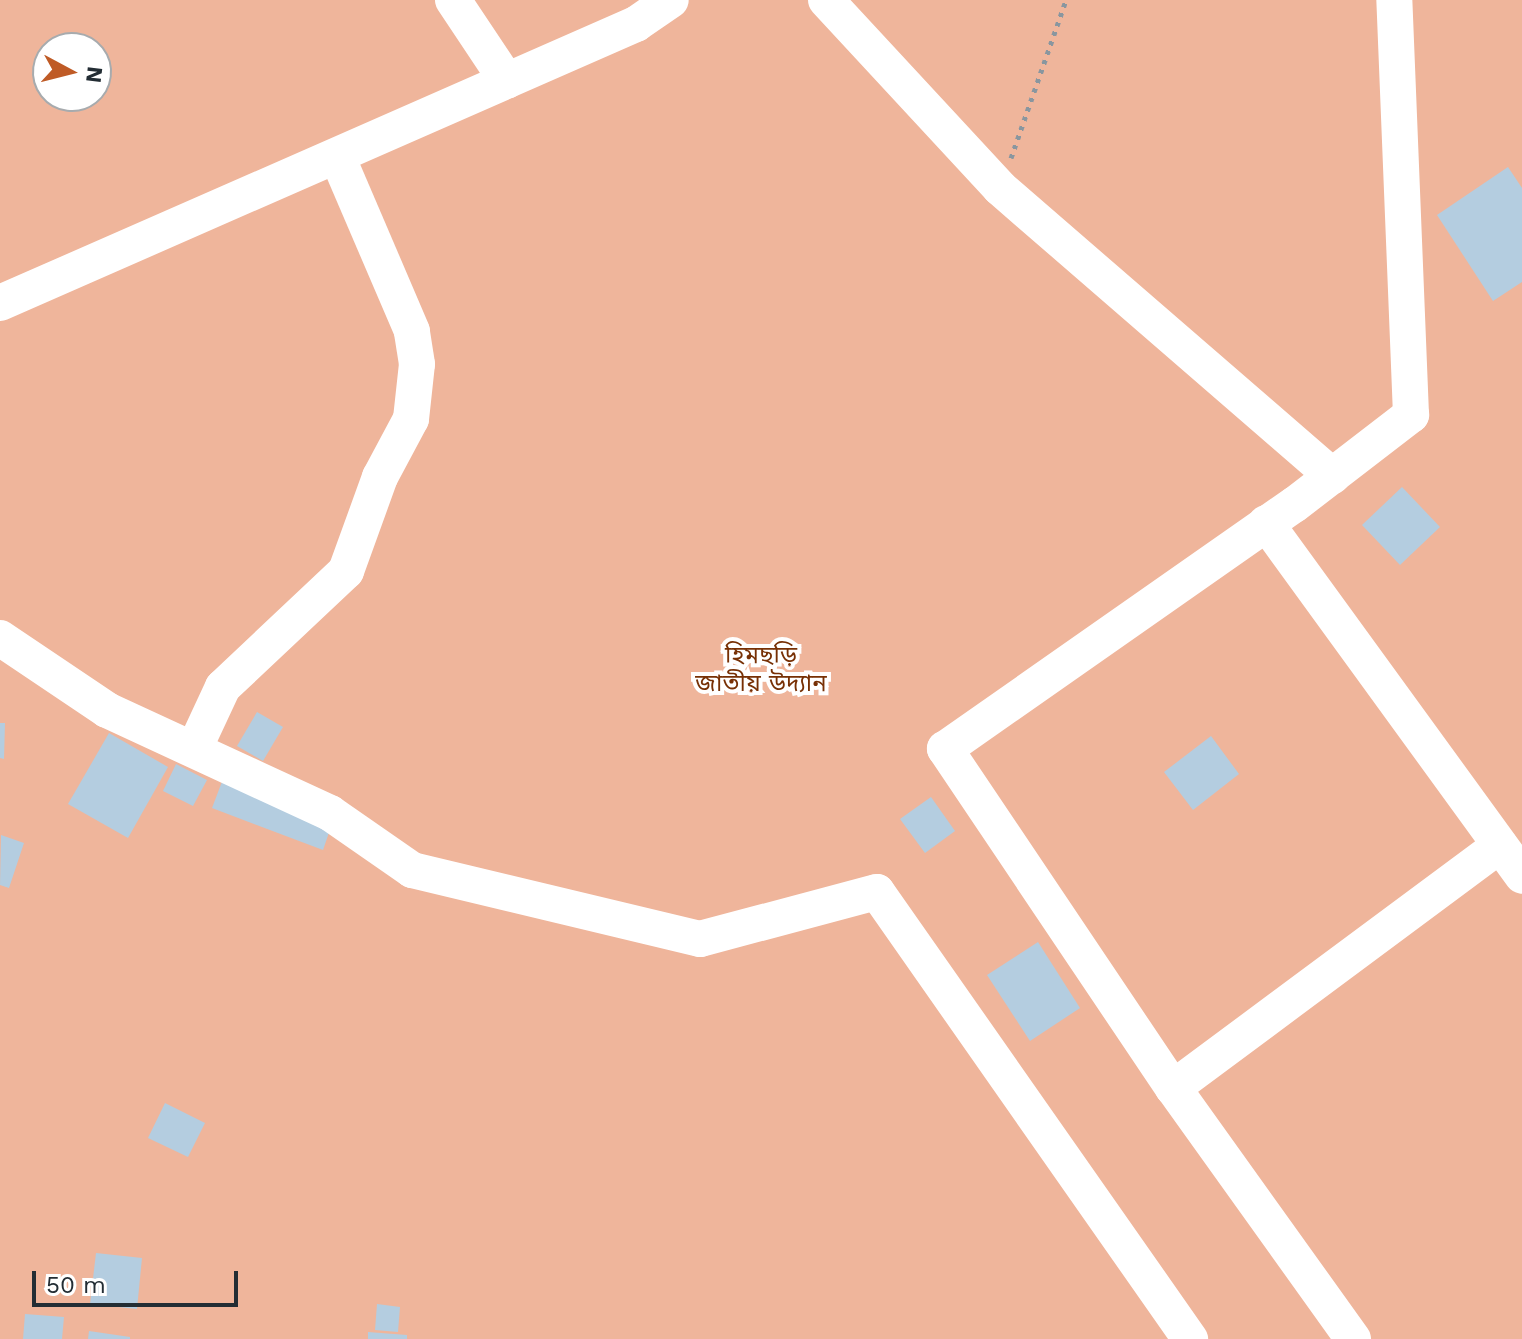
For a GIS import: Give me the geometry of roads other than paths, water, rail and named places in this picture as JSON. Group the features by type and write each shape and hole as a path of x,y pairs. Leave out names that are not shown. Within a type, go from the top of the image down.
{"street":[{"path":"453,0 507,81"},
{"path":"0,303 636,24 671,0"},
{"path":"826,0 1000,188 1332,476"},
{"path":"1353,1339 1173,1088 945,749 1280,514 1411,415 1394,0"},
{"path":"195,747 223,687 346,571 380,477 411,419 417,364 412,331 337,156"},
{"path":"1280,514 1522,876"},
{"path":"0,638 107,710 195,747 330,813 412,870 700,939 877,892 1190,1339"},
{"path":"1173,1088 1500,845"}],"park label":[{"name":"হিমছড়ি জাতীয় উদ্যান","path":"761,670"}]}
